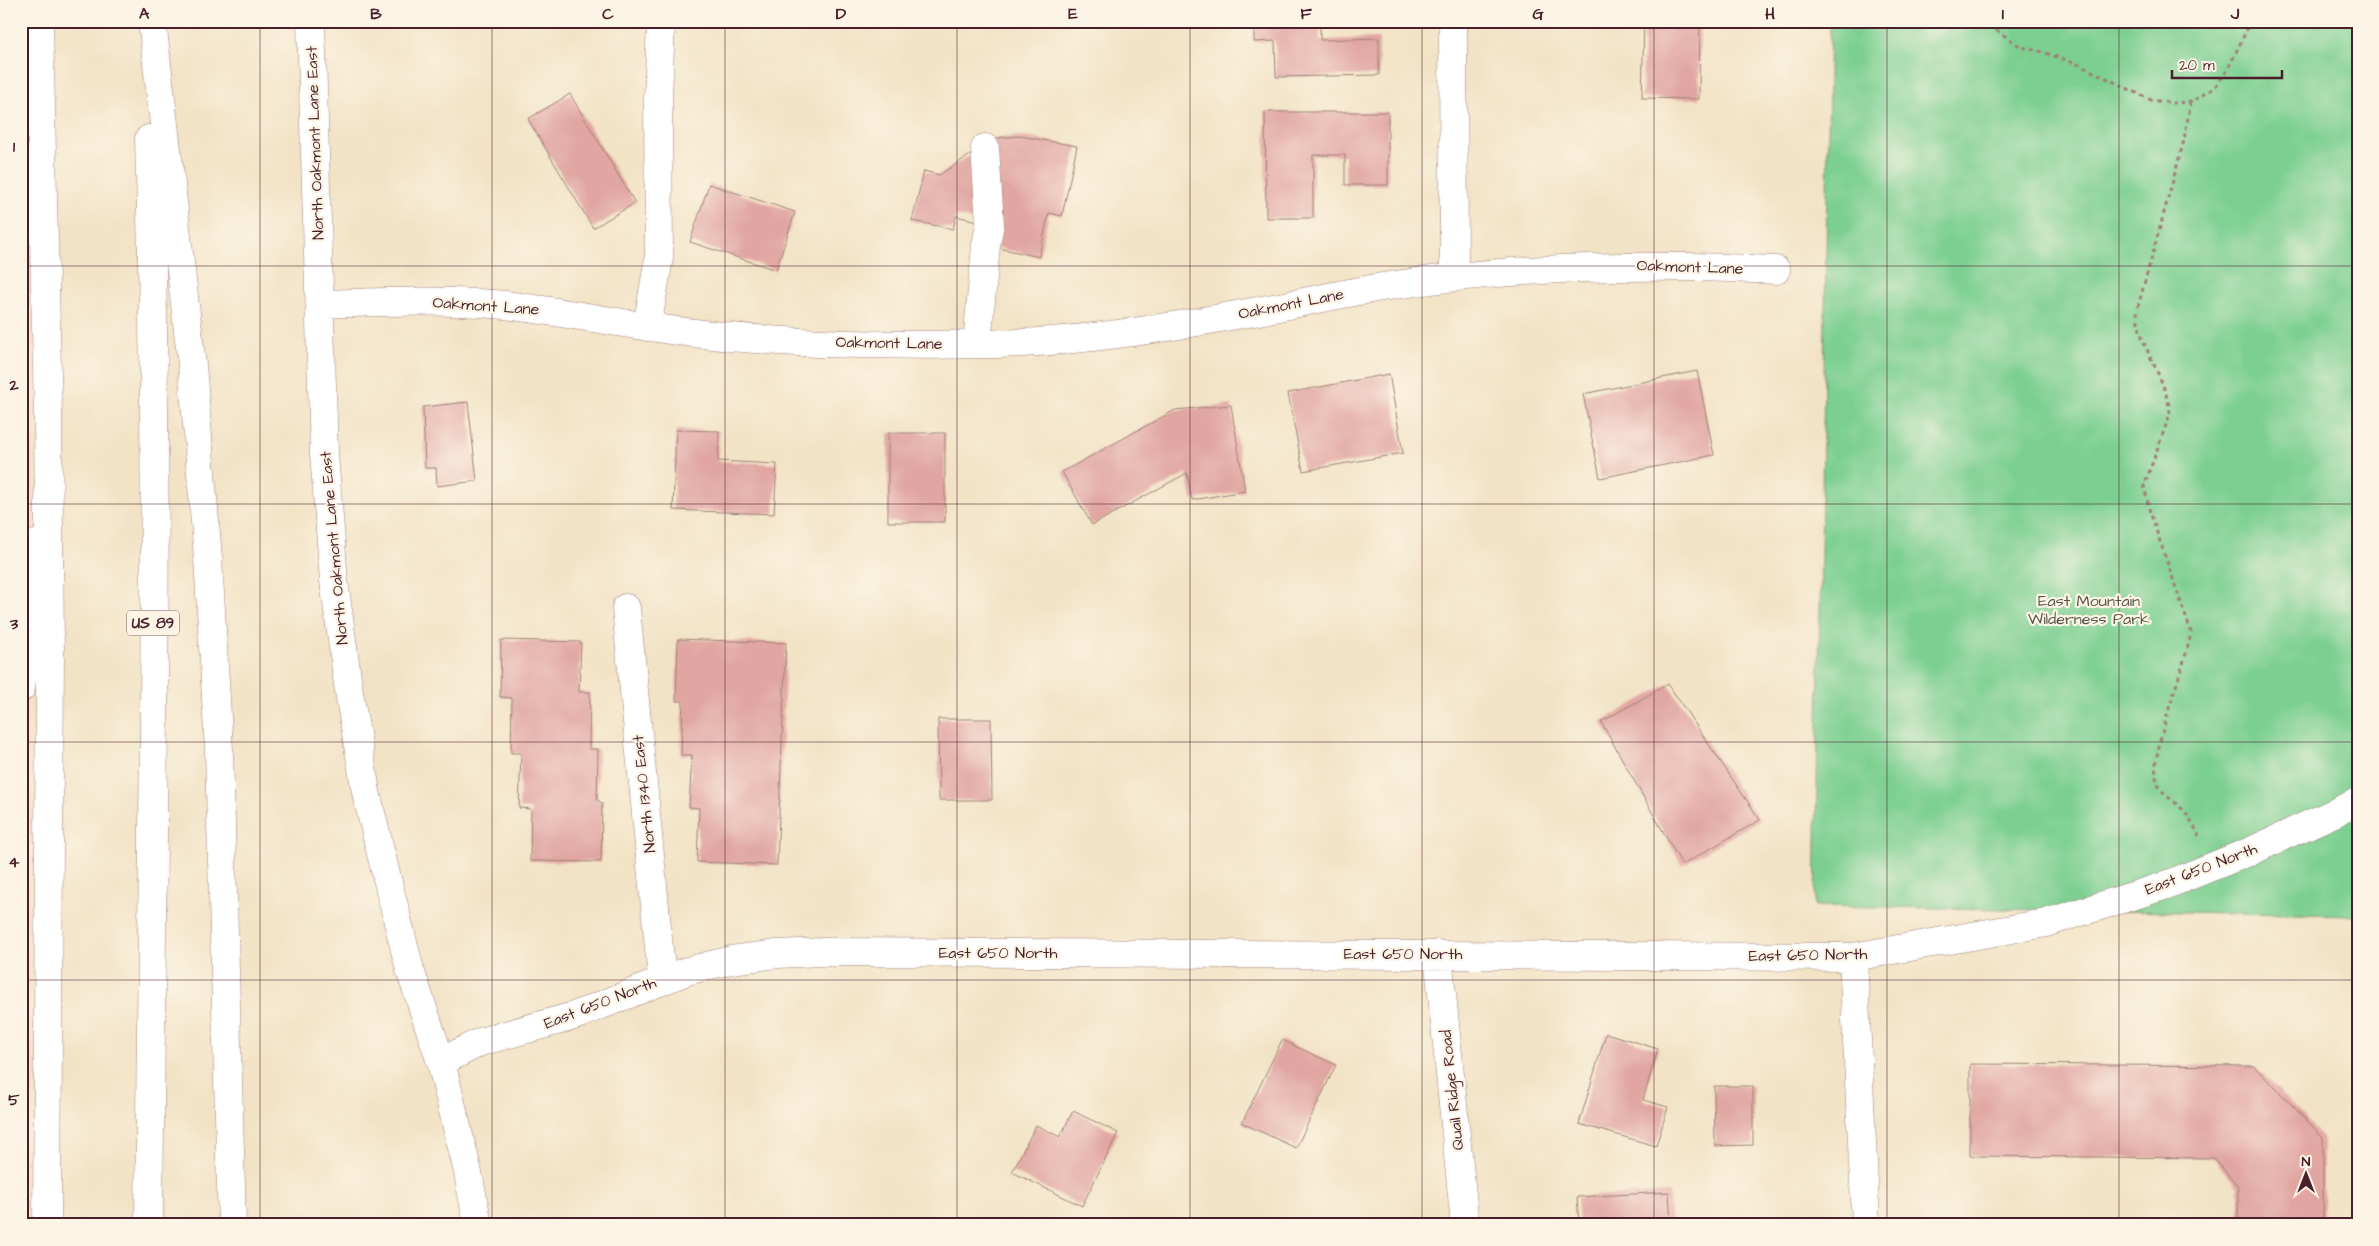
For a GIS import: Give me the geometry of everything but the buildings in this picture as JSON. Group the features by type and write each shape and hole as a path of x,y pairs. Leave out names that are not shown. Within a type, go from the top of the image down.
{"main road":[{"path":"39,21 48,416 50,652 47,1225"},
{"name":"US 89","path":"146,21 153,247 154,509 150,1225"},
{"path":"152,21 191,355 208,558 218,751 232,1225"},
{"name":"North Oakmont Lane East","path":"311,21 321,304 324,454 334,581 349,692 366,792 384,868 410,970 441,1062 467,1168 478,1225"},
{"path":"647,327 660,258 658,99 661,21"},
{"path":"1453,21 1454,277"},
{"path":"977,344 986,245 990,224 985,148"},
{"name":"Oakmont Lane","path":"321,304 439,301 501,305 647,327 753,339 908,345 977,344 1087,337 1164,328 1316,298 1454,277 1545,268 1622,265 1700,266 1776,270"},
{"path":"21,688 24,638 48,416"},
{"name":"North 1340 East","path":"626,608 662,979"},
{"name":"East 650 North","path":"441,1062 480,1042 574,1016 662,979 731,960 776,954 822,952 1853,957 2046,923 2164,886 2357,805"},
{"name":"Quail Ridge Road","path":"1438,954 1465,1225"},
{"path":"1853,957 1866,1225"}],"path":[{"path":"1983,21 2021,47 2043,52 2077,64 2151,100 2172,103 2191,102 2214,88 2227,70 2251,21"},
{"path":"2191,102 2183,144 2137,310 2137,324 2161,378 2169,402 2170,414 2144,486 2150,512 2191,632 2164,727 2157,780 2161,790 2184,811 2194,825 2212,867"}],"green space":[{"name":"East Mountain Wilderness Park","path":"1830,21 2358,21 2358,915 1815,906"}]}
